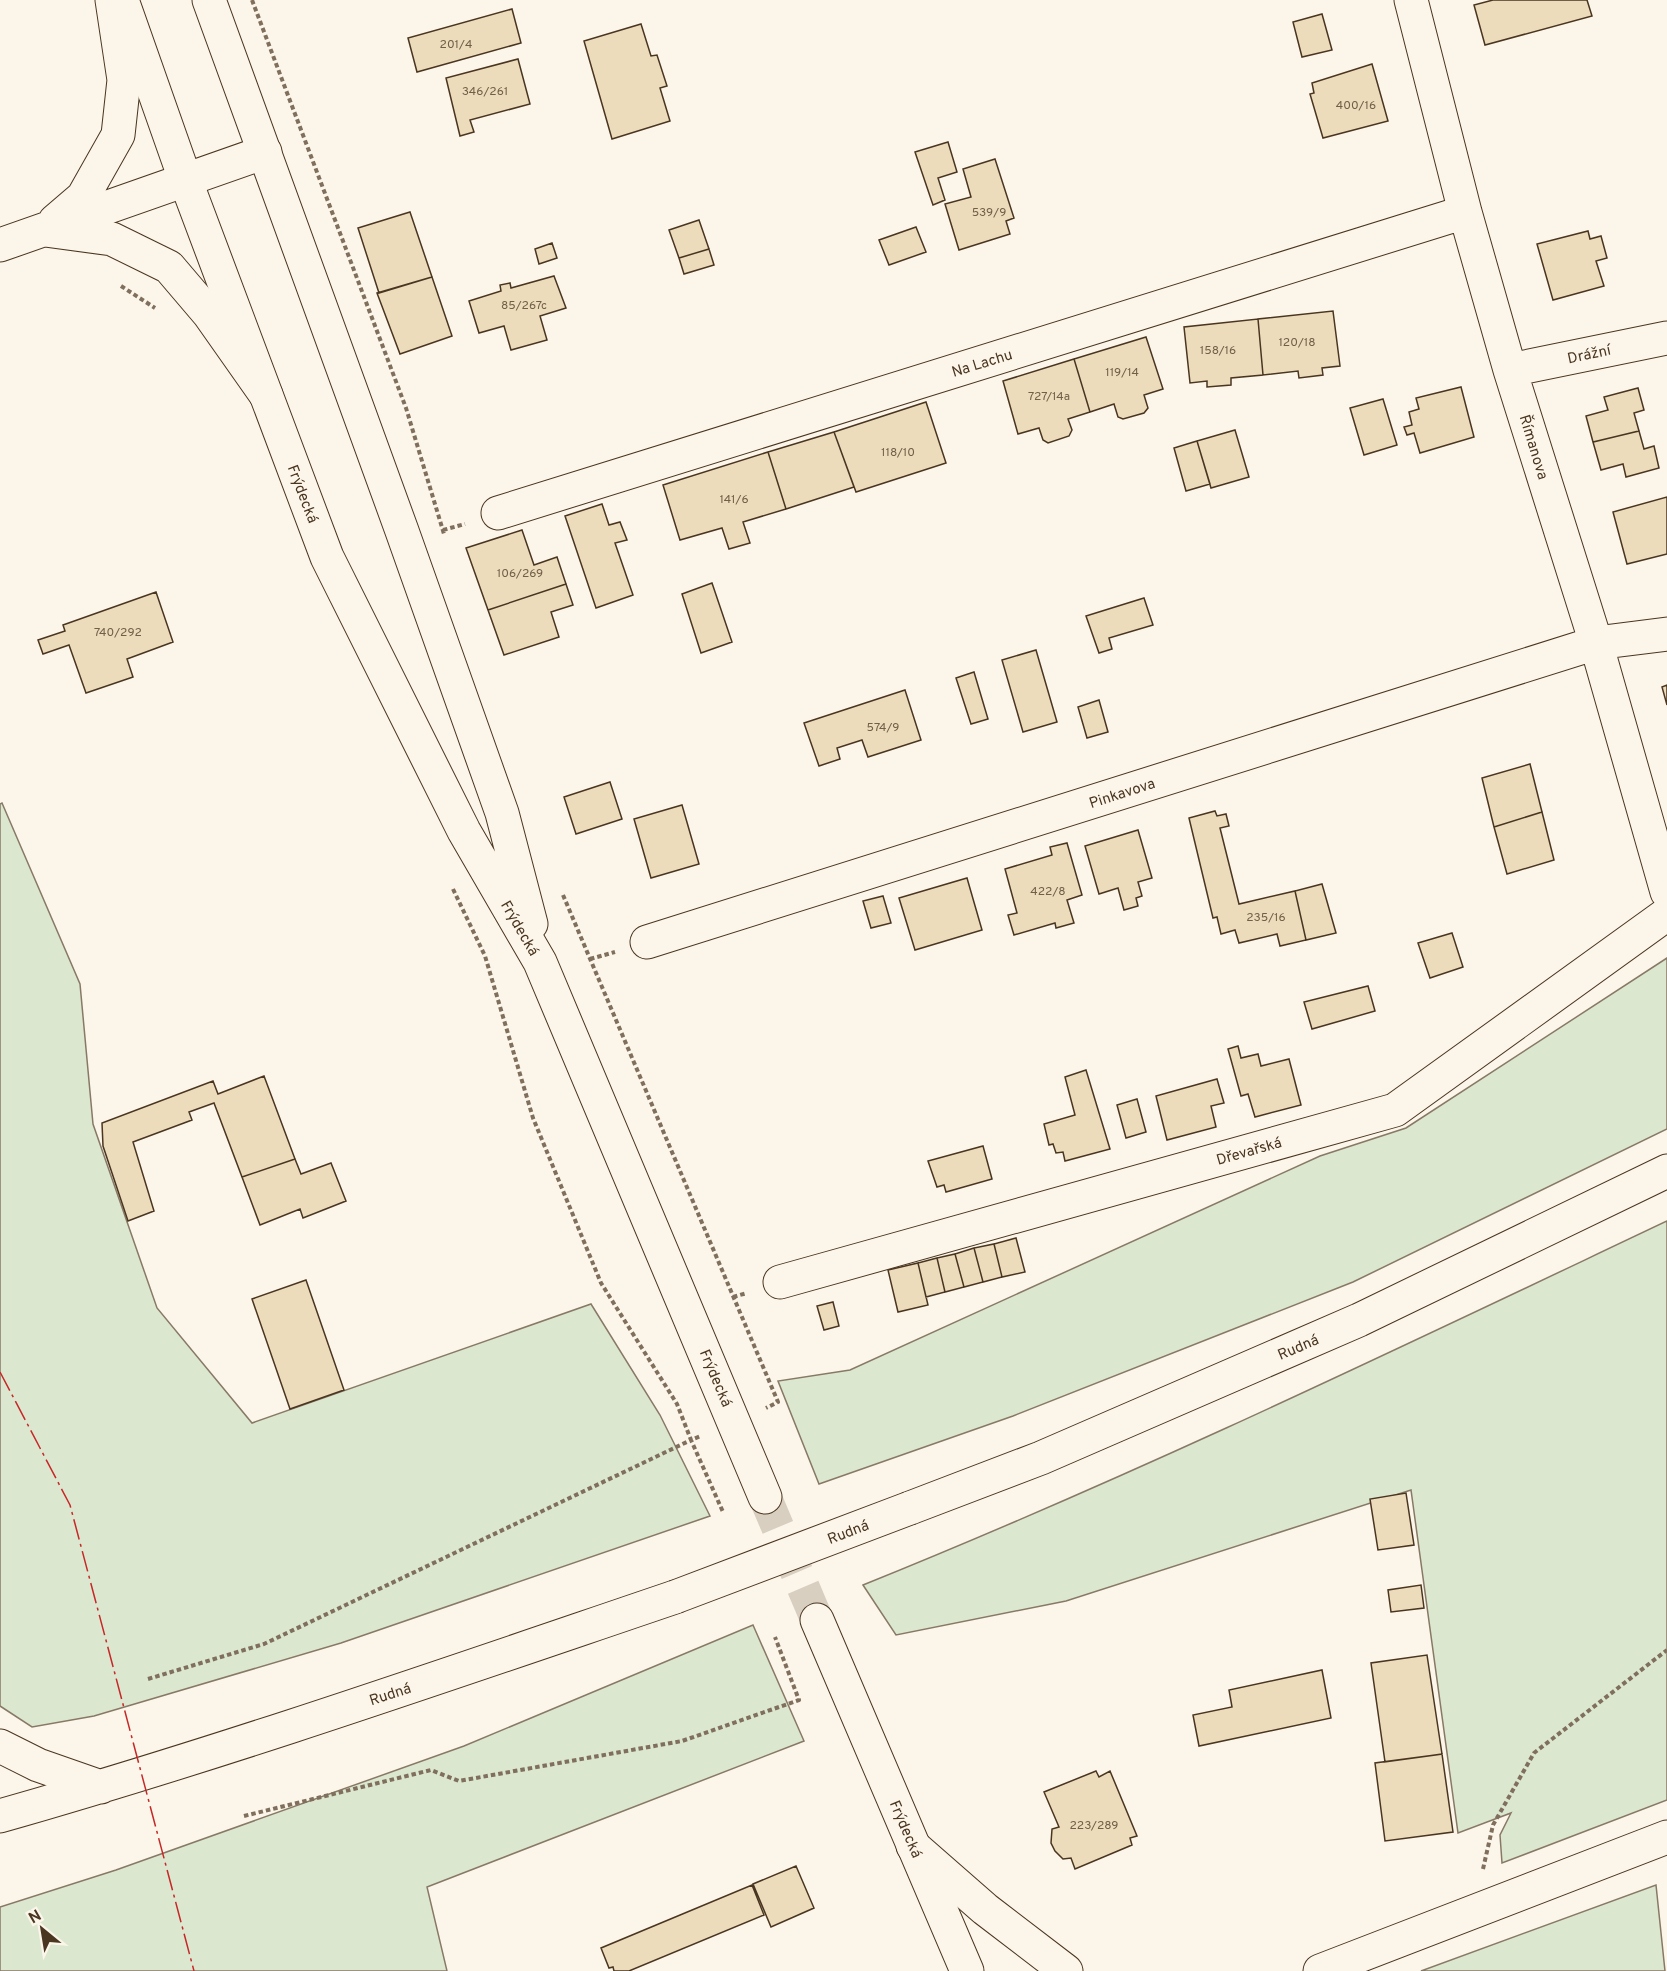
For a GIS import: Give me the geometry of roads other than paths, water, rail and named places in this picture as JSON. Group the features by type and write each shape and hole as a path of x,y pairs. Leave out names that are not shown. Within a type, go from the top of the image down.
{"main road":[{"path":"45,230 83,197 118,135 124,80 112,0"},
{"name":"Frýdecká","path":"122,0 185,178 327,557 464,831 540,962 765,1497"},
{"name":"Frýdecká","path":"208,0 265,152 502,813 540,962"},
{"name":"Římanova","path":"1411,0 1465,212 1510,370 1596,643 1667,892"},
{"path":"0,245 185,178 265,152"},
{"name":"Na Lachu","path":"498,513 1465,212"},
{"path":"45,230 112,239 169,267 209,314 266,395"},
{"name":"Drážní","path":"1510,370 1667,338"},
{"name":"Pinkavova","path":"647,942 1596,643 1667,634"},
{"name":"Dřevařská","path":"780,1282 1395,1110 1667,914"},
{"name":"Rudná","path":"0,1816 101,1787 389,1695 675,1597 1041,1458 1359,1320 1667,1171"},
{"name":"Frýdecká","path":"817,1620 967,1971"},
{"path":"0,1746 38,1765 101,1787"},
{"path":"1320,1971 1664,1839"},
{"path":"913,1846 985,1909 1066,1971"}],"tunnel":[{"path":"765,1497 817,1620"}]}
